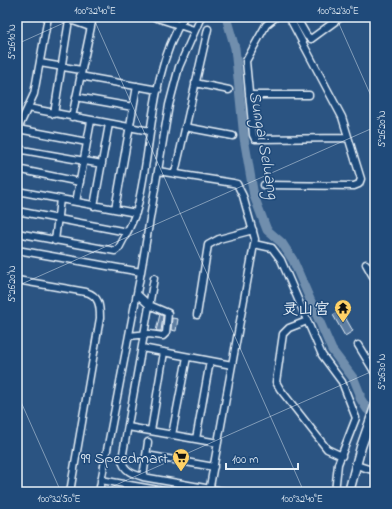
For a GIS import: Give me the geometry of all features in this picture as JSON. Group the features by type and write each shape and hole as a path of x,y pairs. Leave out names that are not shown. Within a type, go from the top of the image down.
{"main road":[{"path":"349,492 356,465 375,407"}],"street":[{"path":"48,17 34,94 18,130 87,142"},
{"path":"62,17 90,27"},
{"path":"72,117 93,17"},
{"path":"154,17 194,30"},
{"path":"17,233 115,251 119,248 136,213 158,90 173,40 184,17"},
{"path":"99,492 141,272 169,105 179,67 201,17"},
{"path":"276,17 266,25 246,61 253,135 255,139 348,138"},
{"path":"264,186 354,186 359,184 361,179 339,109 289,17"},
{"path":"296,17 307,36 311,39 341,17"},
{"path":"54,114 70,20"},
{"path":"175,173 208,29"},
{"path":"40,62 81,70"},
{"path":"80,76 158,90"},
{"path":"195,83 229,90"},
{"path":"115,209 137,86"},
{"path":"250,95 308,95"},
{"path":"76,97 133,107"},
{"path":"28,108 150,131"},
{"path":"76,202 91,121"},
{"path":"94,206 109,124"},
{"path":"185,127 233,136"},
{"path":"17,149 102,164"},
{"path":"17,169 80,182"},
{"path":"158,171 237,184 243,196 254,230 254,244 209,490"},
{"path":"17,191 136,213"},
{"path":"55,240 60,199"},
{"path":"17,211 127,232"},
{"path":"197,315 208,245 219,239 254,230"},
{"path":"254,244 272,248 277,253 322,355 345,390 356,418 338,464 335,492"},
{"path":"17,250 141,272"},
{"path":"366,264 375,280"},
{"path":"154,278 122,464 133,474 143,477 209,490 228,492"},
{"path":"17,280 86,292 93,294 99,302 100,318 70,492"},
{"path":"129,336 164,336 168,322 168,313 149,305 137,294"},
{"path":"307,321 289,328 283,334 276,382 327,449 342,456"},
{"path":"358,345 375,373"},
{"path":"142,348 232,365"},
{"path":"151,431 164,352"},
{"path":"172,435 187,357"},
{"path":"196,439 210,361"},
{"path":"128,427 218,443"},
{"path":"143,477 148,442"},
{"path":"146,455 214,467"},
{"path":"356,465 375,471"},
{"path":"101,480 169,492"}],"building":[{"name":"灵山宫","path":"341,310 353,331 345,336 333,315"},
{"path":"160,314 163,316 161,331 156,331"},
{"path":"172,318 178,319 176,331 171,330"}],"waterway":[{"name":"Sungai Seluang","path":"226,17 235,48 244,138 254,196 267,230 282,243 293,260 332,350 354,379 360,394 360,398 367,409 375,416"}],"place":[{"name":"灵山宫","path":"343,323"},
{"name":"99 Speedmart","path":"181,472"}]}
